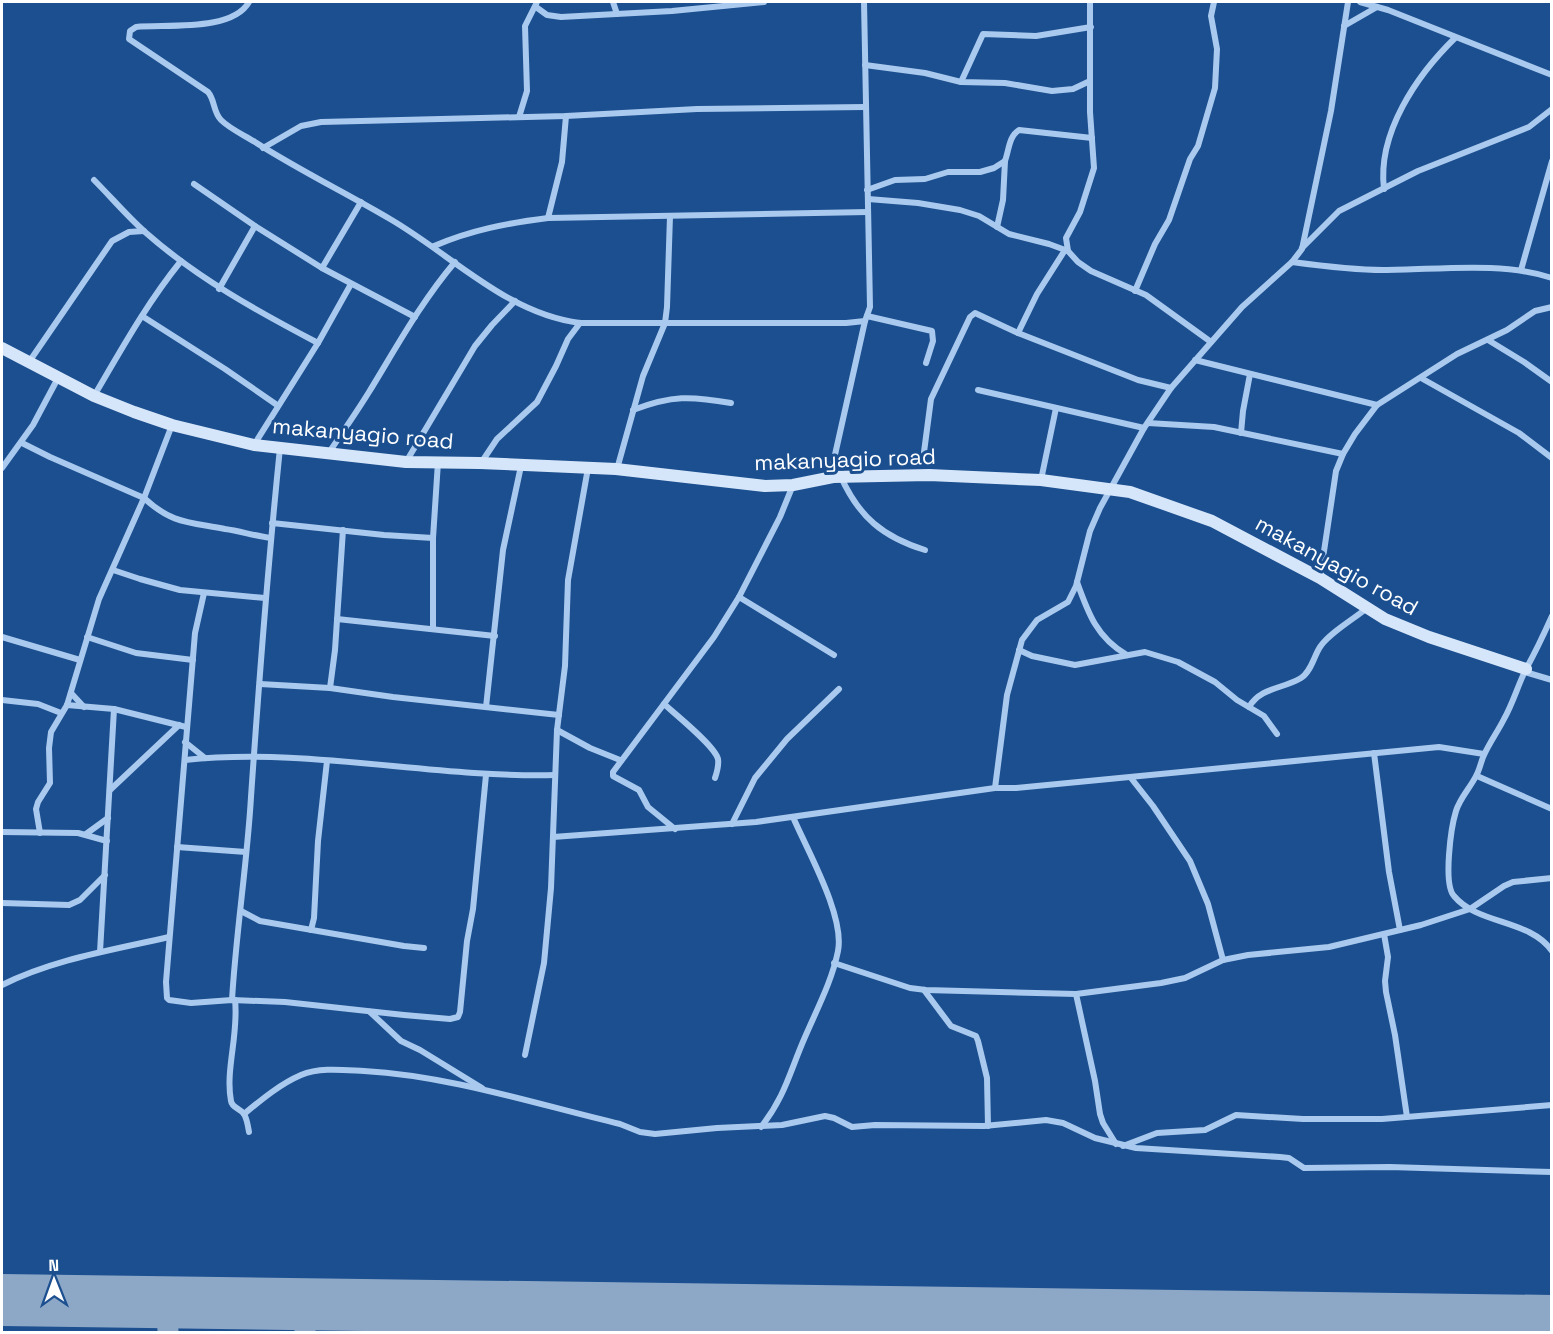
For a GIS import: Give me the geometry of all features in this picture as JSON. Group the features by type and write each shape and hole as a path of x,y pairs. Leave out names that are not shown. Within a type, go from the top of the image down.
{"street":[{"path":"249,2 245,9 233,17 188,26 136,27 132,28 128,36 131,42 208,92 222,122 434,246 515,301 555,319 580,323 846,323 866,318 932,331 933,341 926,363"},
{"path":"613,2 617,14"},
{"path":"519,117 528,91 525,26 536,4 552,16 672,11 764,2"},
{"path":"864,2 870,307 835,477 869,521 908,545 925,550"},
{"path":"1018,333 1037,294 1066,251 1066,238 1080,212 1094,168 1090,81 1090,2"},
{"path":"1135,291 1155,244 1169,220 1185,170 1198,146 1215,88 1217,49 1211,16 1214,2"},
{"path":"1302,249 1328,126 1348,2"},
{"path":"1360,2 1551,75"},
{"path":"1344,26 1377,7"},
{"path":"961,82 983,34 1036,36 1091,27"},
{"path":"1384,189 1383,168 1393,130 1423,73 1455,38"},
{"path":"865,65 925,73 961,82 1005,83 1052,91 1073,89 1090,81"},
{"path":"263,148 301,126 321,122 566,116 697,109 865,107"},
{"path":"995,788 1007,695 1022,640 1037,620 1068,602 1077,581 1090,531 1110,489 1171,388 1242,307 1292,262 1339,211 1418,171 1529,127 1551,109"},
{"path":"549,218 562,162 566,116"},
{"path":"997,227 1004,200 1005,161 1014,134 1019,130 1092,138"},
{"path":"867,190 895,180 925,179 948,172 980,172 994,168 1005,161"},
{"path":"1521,270 1551,161"},
{"path":"94,180 144,231 219,289 318,343"},
{"path":"194,184 322,268 415,317"},
{"path":"868,199 918,203 960,210 979,216 1019,238 1049,244 1066,251 1091,271 1158,303 1211,342"},
{"path":"322,268 361,202"},
{"path":"434,246 473,231 549,218 868,212"},
{"path":"616,469 626,441 643,375 665,323 670,216"},
{"path":"219,289 255,226"},
{"path":"29,362 112,241 129,232 144,231"},
{"path":"94,396 141,316 181,261"},
{"path":"328,454 433,289 455,262"},
{"path":"1292,262 1381,270 1521,270 1551,279"},
{"path":"254,445 318,343 351,284"},
{"path":"406,462 475,346 515,301"},
{"path":"1320,579 1336,471 1343,454 1377,405 1457,354 1516,325 1535,311 1551,307"},
{"path":"924,452 931,399 973,313 978,313 1018,333 1138,380 1171,388"},
{"path":"141,316 278,405"},
{"path":"480,463 497,439 537,402 547,386 568,339 580,323"},
{"path":"1488,340 1551,382"},
{"name":"makanyagio road","path":"2,348 94,396 172,425 254,445 406,462 616,469 765,486 793,485 835,477 929,475 1041,480 1110,489 1147,498 1212,521 1320,579 1385,619 1526,671"},
{"path":"1195,360 1377,405"},
{"path":"1240,433 1250,374"},
{"path":"2,468 22,443 58,378"},
{"path":"1421,378 1519,433 1551,458"},
{"path":"978,390 1146,426 1194,425 1343,454"},
{"path":"633,410 650,403 683,397 731,403"},
{"path":"1041,480 1056,408"},
{"path":"40,833 37,807 50,783 49,739 53,725 67,705 99,599 144,498 172,425"},
{"path":"22,443 144,498 165,514 190,524 271,538"},
{"path":"249,1132 244,1114 233,1106 231,1101 230,1081 236,1024 233,1000 236,941 241,911 260,684 265,598 280,448"},
{"path":"433,629 433,538 438,462"},
{"path":"486,707 503,550 521,466"},
{"path":"525,1055 544,963 551,888 557,730 566,666 568,580 588,468"},
{"path":"676,830 648,807 639,790 614,776 613,772 714,637 739,597 780,517 793,485"},
{"path":"272,523 433,538"},
{"path":"330,688 343,530"},
{"path":"113,570 161,585 204,593 265,598"},
{"path":"1077,581 1086,609 1105,639 1127,655"},
{"path":"204,593 195,633 186,727 169,937 167,998 174,1002 233,1000 295,1003 450,1019 458,1017 473,909 486,775"},
{"path":"739,597 834,655"},
{"path":"1249,707 1259,695 1302,678 1310,669 1321,645 1331,634 1368,608"},
{"path":"1551,616 1505,717 1484,754 1477,776 1455,813 1450,846 1451,892 1455,898 1470,909 1537,937 1551,951"},
{"path":"337,619 495,636"},
{"path":"2,637 80,660"},
{"path":"87,637 136,653 193,660"},
{"path":"1019,650 1043,659 1075,665 1086,665 1145,652 1178,662 1215,681 1237,700 1264,716 1278,734"},
{"path":"1526,671 1551,680"},
{"path":"260,684 330,688 559,715"},
{"path":"732,824 755,778 787,740 838,689"},
{"path":"71,693 84,707"},
{"path":"2,700 38,704 62,713"},
{"path":"664,704 714,751 718,765 715,778"},
{"path":"67,705 114,709 186,727"},
{"path":"100,952 114,709"},
{"path":"110,791 178,725"},
{"path":"557,730 620,760"},
{"path":"185,742 205,758"},
{"path":"553,837 676,830 793,817 995,788 1131,778 1439,747 1484,754"},
{"path":"1374,753 1389,872 1400,930"},
{"path":"185,760 253,757 486,775 555,775"},
{"path":"311,930 315,918 318,842 327,761"},
{"path":"1477,776 1551,809"},
{"path":"1131,778 1190,861 1208,904 1223,960"},
{"path":"761,1127 787,1084 820,1004 838,949 832,902 793,817"},
{"path":"86,834 108,818"},
{"path":"2,832 86,834 107,841"},
{"path":"177,847 246,852"},
{"path":"2,903 69,905 80,900 106,874"},
{"path":"834,963 910,988 924,990 1076,994 1161,983 1185,978 1223,960 1248,955 1329,947 1384,934 1470,909 1513,882 1551,878"},
{"path":"241,911 260,921 424,948"},
{"path":"1384,934 1388,957 1385,981 1387,1002 1395,1035 1407,1117"},
{"path":"2,985 37,970 100,952 169,937"},
{"path":"924,990 951,1026 976,1036 987,1078 988,1126"},
{"path":"1076,994 1100,1114 1103,1123 1119,1145"},
{"path":"370,1011 401,1041 488,1091"},
{"path":"244,1114 285,1084 302,1075 322,1071 392,1072 488,1091 620,1124 640,1132 655,1134 782,1125 825,1116 852,1127 875,1125 988,1126 1036,1119 1064,1123 1095,1138 1119,1145 1136,1148 1280,1156 1289,1158 1304,1168 1389,1167 1551,1172"},
{"path":"1119,1145 1157,1133 1205,1130 1236,1115 1303,1119 1407,1117 1551,1105"}],"taxiway":[{"path":"167,1302 168,1332"},
{"path":"305,1304 305,1332"}],"runway":[{"path":"2,1300 1552,1321"}]}
